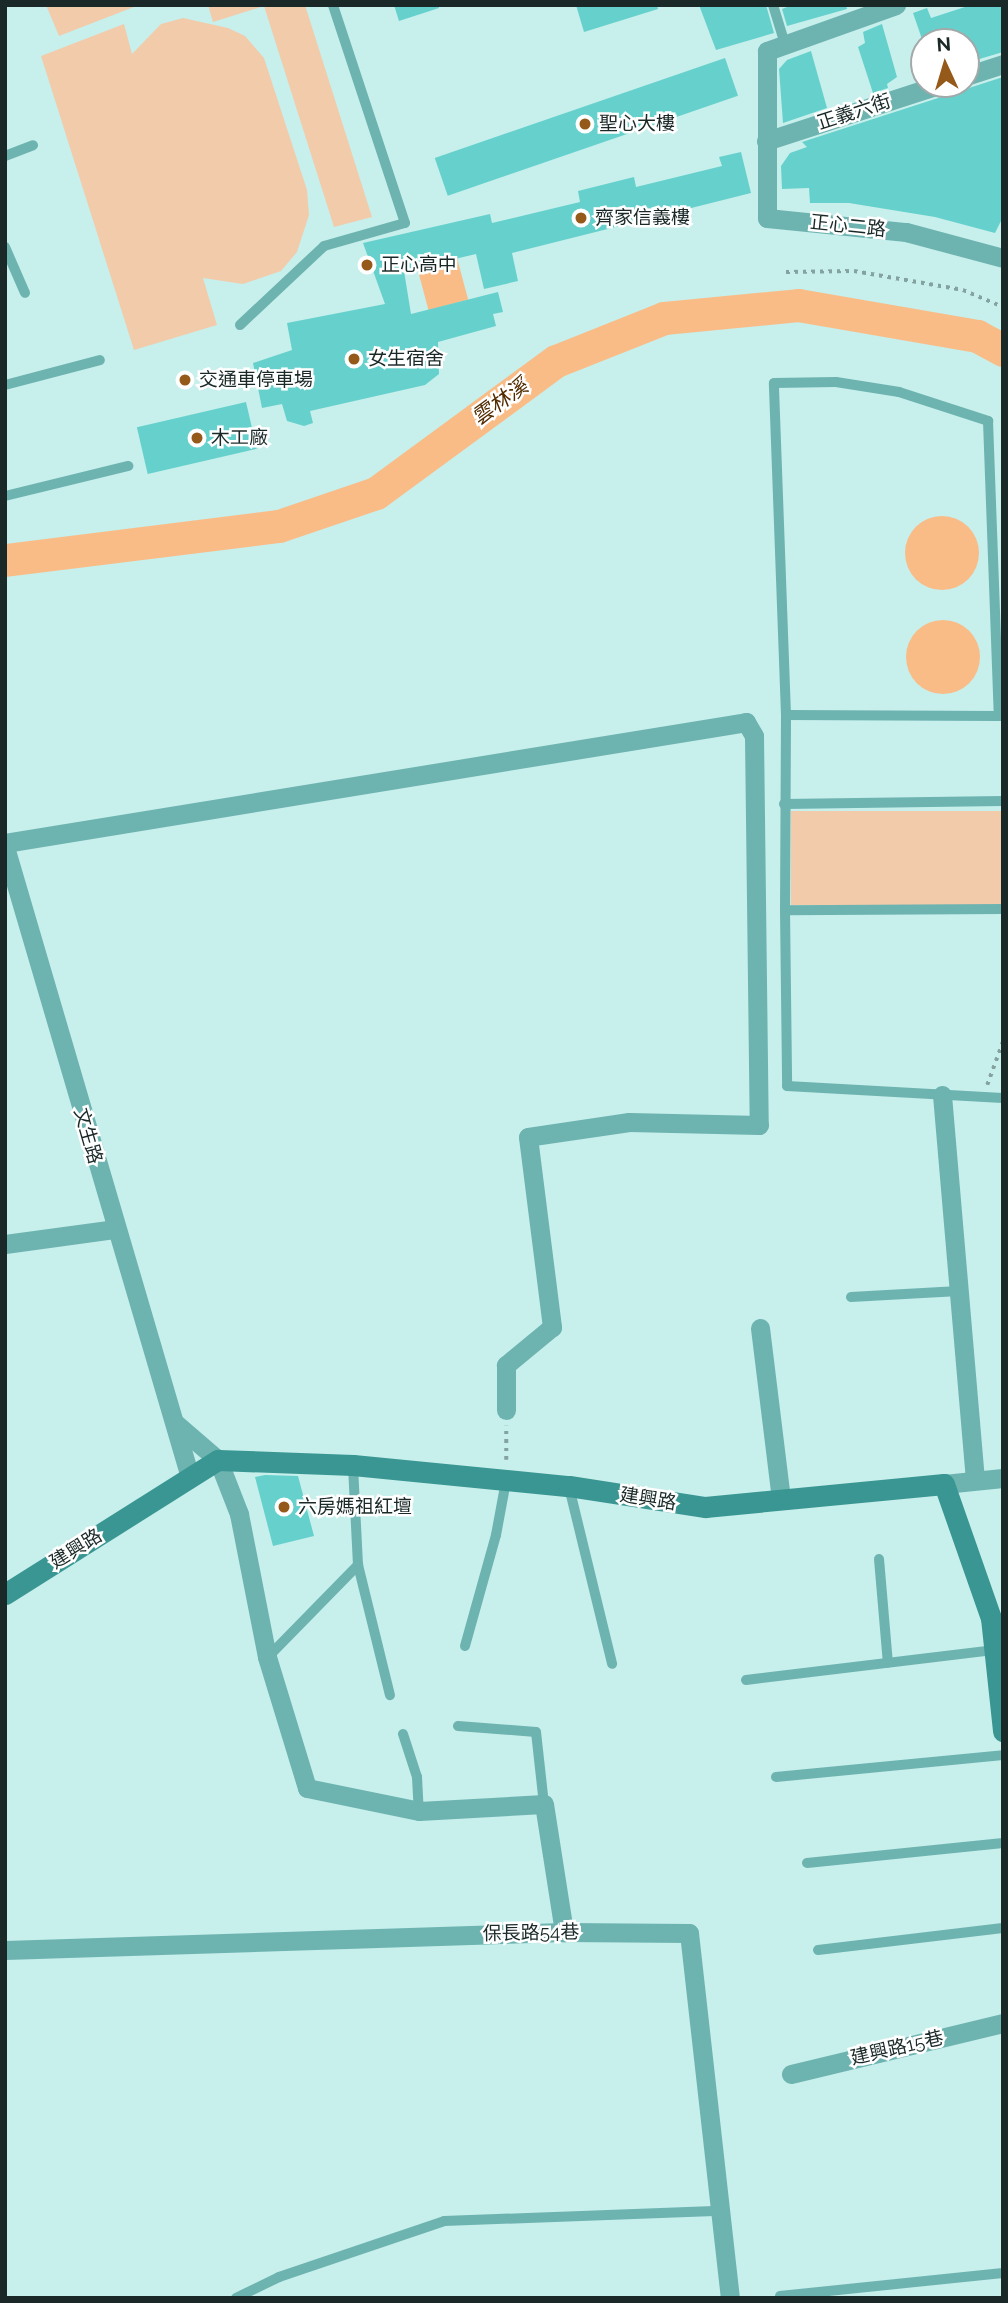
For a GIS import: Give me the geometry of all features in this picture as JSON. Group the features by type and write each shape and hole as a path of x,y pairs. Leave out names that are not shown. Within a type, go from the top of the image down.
{"street":[{"path":"766,141 766,51 896,5"},
{"path":"980,71 1003,64"},
{"name":"正義六街","path":"766,141 910,94"},
{"name":"正心二路","path":"766,141 766,218 906,232 1003,258"},
{"path":"5,845 746,722 754,736 759,1125 629,1122 528,1138 552,1327 506,1365 506,1410"},
{"name":"文生路","path":"5,845 114,1228 190,1477"},
{"path":"942,1095 975,1480"},
{"path":"5,1244 114,1228"},
{"path":"760,1328 780,1499"},
{"path":"175,1423 218,1460 239,1514 267,1657 307,1788 419,1811 544,1804 564,1932"},
{"name":"建興路","path":"5,1594 218,1460 353,1465 569,1486 705,1507 1003,1478"},
{"path":"944,1484 997,1616 996,1650 1003,1731"},
{"name":"保長路54巷","path":"5,1950 564,1932 689,1933 730,2298"},
{"name":"建興路15巷","path":"791,2074 1003,2023"}],"lane":[{"path":"240,325 324,246 404,223 333,5"},
{"path":"774,5 785,44"},
{"path":"5,156 33,145"},
{"path":"5,247 25,293"},
{"path":"5,385 100,360"},
{"path":"786,715 1001,715 997,523 988,421 899,392 835,382 774,383 786,715 784,804 787,1086 1003,1098"},
{"path":"5,496 128,467"},
{"path":"784,804 1003,802"},
{"path":"785,910 1003,909"},
{"path":"851,1297 959,1291"},
{"path":"353,1465 358,1565 390,1695"},
{"path":"465,1646 496,1535 506,1481"},
{"path":"569,1486 612,1664"},
{"path":"879,1559 888,1663"},
{"path":"267,1657 358,1565"},
{"path":"746,1680 996,1650"},
{"path":"458,1726 536,1732 544,1804"},
{"path":"403,1734 417,1777 419,1811"},
{"path":"776,1777 1003,1755"},
{"path":"807,1863 1003,1843"},
{"path":"818,1950 1003,1928"},
{"path":"236,2298 279,2277 444,2221 721,2211"},
{"path":"780,2297 1003,2273"}],"path":[{"path":"786,272 854,271 963,290 1003,307"},
{"path":"983,1097 1003,1041"},
{"path":"506,1410 506,1481"}],"shaded area":[{"path":"46,5 139,5 59,36"},
{"path":"208,5 305,5 372,217 334,227 264,6 213,22"},
{"path":"183,18 228,28 245,36 264,58 307,190 309,215 297,252 281,271 243,284 203,278 217,325 134,350 41,56 124,24 132,54 161,24"},
{"path":"457,258 468,300 429,310 417,269"},
{"path":"942,516 956,519 968,527 976,539 979,553 976,567 968,579 956,587 942,590 928,587 916,579 908,567 905,553 908,539 916,527 928,519"},
{"path":"943,620 957,623 969,631 977,643 980,657 977,671 969,683 957,691 943,694 929,691 917,683 909,671 906,657 909,643 917,631 929,623"},
{"path":"791,811 1003,811 1003,905 791,905"}],"building":[{"path":"394,5 438,5 439,8 399,21"},
{"path":"576,5 657,5 658,9 584,32"},
{"path":"699,5 766,5 774,33 716,50"},
{"path":"792,5 846,5 847,9 787,26 782,9"},
{"path":"971,5 1003,5 1003,52 980,59 980,28 918,28 913,13 927,8 931,18"},
{"path":"882,24 897,77 887,84 888,88 873,93 858,47 865,43 863,32"},
{"path":"811,51 827,108 783,123 779,69 787,60"},
{"name":"聖心大樓","path":"725,58 738,96 448,196 435,158"},
{"path":"1003,77 1003,217 995,233 935,217 849,203 810,203 809,188 782,189 781,166 790,153 807,147 802,142 938,98 980,98 980,84"},
{"path":"741,152 751,193 512,253 518,281 484,289 476,254 404,271 411,314 498,292 503,312 493,314 496,326 438,342 439,374 425,385 310,411 313,423 304,426 287,421 282,404 262,408 253,363 292,350 287,323 385,304 363,243 490,214 492,223 580,202 578,191 634,177 636,187 722,166 719,157"},
{"name":"木工廠","path":"246,402 257,449 148,474 137,427"},
{"name":"六房媽祖紅壇","path":"298,1476 314,1536 273,1546 255,1477"}],"waterway":[{"name":"雲林溪","path":"5,560 279,526 376,493 556,361 664,318 798,305 977,336 1003,350"}],"place":[{"name":"聖心大樓","path":"585,124"},
{"name":"齊家信義樓","path":"581,218"},
{"name":"正心高中","path":"367,265"},
{"name":"女生宿舍","path":"354,359"},
{"name":"交通車停車場","path":"185,380"},
{"name":"木工廠","path":"197,438"},
{"name":"六房媽祖紅壇","path":"284,1507"}]}
